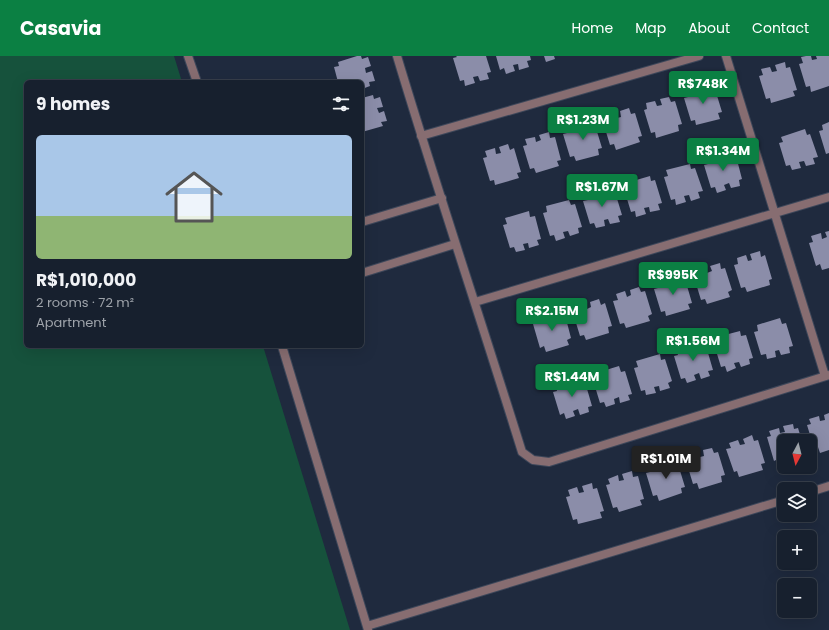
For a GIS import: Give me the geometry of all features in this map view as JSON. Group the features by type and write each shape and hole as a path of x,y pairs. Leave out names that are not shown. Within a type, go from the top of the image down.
{"street":[{"path":"188,56 196,80"},
{"path":"397,56 455,244 475,302 522,452 533,460 549,462 827,375 726,56"},
{"path":"421,136 699,56"},
{"path":"364,221 442,198"},
{"path":"475,302 829,198"},
{"path":"364,272 455,244"},
{"path":"283,348 368,628 777,502"},
{"path":"817,490 829,486"}],"green space":[{"path":"0,56 174,56 181,80 24,80 24,348 264,348 350,630 0,630"}],"building":[{"path":"357,56 361,56 362,59 368,57 371,66 365,68 366,73 372,71 375,81 369,82 370,86 364,88 364,80 337,80 334,67 339,66 338,62"},
{"path":"456,56 486,56 491,72 487,73 489,79 480,81 478,76 473,77 475,83 465,86 464,80 460,81 453,58 457,57"},
{"path":"496,56 530,56 531,60 527,61 529,67 519,70 518,64 513,65 515,71 506,74 504,68 500,70"},
{"path":"544,56 554,56 555,59 546,62"},
{"path":"811,56 812,60 817,59 816,56 829,56 829,86 811,92 810,86 806,87 799,64 803,63 801,57"},
{"path":"785,62 786,68 790,67 797,90 793,91 795,96 771,103 770,98 766,99 759,76 763,75 761,69 770,67 772,72 777,71 775,65"},
{"path":"710,84 711,90 715,89 722,112 718,113 720,119 696,125 695,120 691,121 684,98 688,97 686,92 696,89 697,94 702,93 700,88"},
{"path":"373,95 374,99 380,97 383,107 377,108 379,113 384,111 387,121 381,122 383,126 364,131 364,97"},
{"path":"669,97 671,102 675,101 682,124 678,125 679,131 656,138 655,132 651,133 644,110 647,109 646,103 655,101 657,106 662,105 660,99"},
{"path":"629,108 631,114 635,113 642,136 638,137 640,142 616,150 614,144 610,145 603,122 608,121 606,115 615,113 617,118 621,117 620,111"},
{"path":"589,120 591,126 595,125 602,148 598,149 599,155 576,161 574,156 570,157 563,134 567,133 566,127 575,124 576,130 581,129 580,123"},
{"path":"829,122 829,153 826,154 819,131 823,130 822,125"},
{"path":"805,129 807,135 810,134 818,157 813,158 815,164 806,166 804,161 799,162 801,168 792,170 790,165 786,166 779,143 783,142 781,137"},
{"path":"549,132 550,138 555,137 561,160 557,161 559,166 536,173 534,168 530,169 523,146 527,145 525,139 535,137 536,142 541,140 539,135"},
{"path":"508,144 510,150 514,148 521,172 517,173 519,178 495,185 494,180 490,181 483,158 487,157 485,151 495,148 496,154 501,153 499,147"},
{"path":"730,152 731,157 736,156 742,179 739,180 740,186 731,188 729,183 724,185 726,190 717,193 715,187 711,188 704,165 708,164 706,159"},
{"path":"690,164 691,169 695,168 703,191 698,192 700,198 691,201 689,195 684,196 686,202 676,205 675,199 671,200 664,177 668,176 666,170"},
{"path":"650,176 651,181 655,180 662,203 658,204 660,210 650,212 649,207 644,208 646,214 636,217 635,211 631,212 624,189 628,188 626,183"},
{"path":"609,188 611,193 615,192 622,215 618,216 620,222 610,224 608,219 604,220 605,226 596,228 594,223 590,224 583,201 588,200 586,194"},
{"path":"569,200 571,205 575,204 582,227 578,228 579,233 570,236 568,231 563,232 565,238 556,241 554,235 550,236 543,213 547,212 546,206"},
{"path":"529,211 530,217 535,216 541,239 537,240 539,245 529,248 528,243 523,244 525,250 516,252 514,247 510,248 503,225 507,224 505,218"},
{"path":"829,231 829,268 822,270 820,264 816,266 809,243 813,242 811,236 821,233 822,239 827,237 825,232"},
{"path":"760,251 761,257 765,255 772,279 769,280 770,285 747,292 745,287 741,288 734,265 738,264 737,258 746,255 748,261 752,260 750,254"},
{"path":"720,263 721,269 725,268 732,290 728,292 730,297 707,304 705,299 701,300 694,277 698,276 696,270 706,267 707,273 712,271 710,266"},
{"path":"679,275 681,281 685,279 692,303 688,304 690,309 666,316 665,311 661,312 654,289 658,288 656,282 665,279 667,285 672,283 670,278"},
{"path":"639,287 641,292 645,291 652,314 648,316 650,321 626,328 624,323 620,324 613,301 618,300 616,294 625,291 627,297 631,295 630,290"},
{"path":"599,299 601,305 605,303 612,326 608,327 609,333 586,340 584,335 580,336 573,313 577,311 576,306 585,303 587,309 591,307 590,302"},
{"path":"559,311 560,317 565,315 571,338 567,340 569,345 546,352 544,346 540,348 533,324 537,323 535,318 545,315 546,321 551,319 549,314"},
{"path":"780,318 782,324 786,323 793,346 789,347 790,353 781,355 779,350 775,351 776,357 767,359 766,354 761,355 754,332 758,331 757,325"},
{"path":"740,331 741,336 746,335 753,358 749,359 750,364 741,367 739,362 734,363 736,368 727,372 725,366 721,367 714,344 718,343 717,337"},
{"path":"700,342 701,348 706,346 713,370 708,371 710,376 701,379 699,373 694,375 696,380 687,383 685,378 681,379 674,356 678,355 676,349"},
{"path":"660,354 661,360 665,359 672,381 668,383 670,388 660,391 659,386 654,387 656,393 646,395 645,390 641,391 634,368 638,367 636,361"},
{"path":"619,366 621,372 625,371 632,394 628,395 630,400 620,403 619,397 614,399 615,404 606,407 604,402 600,403 593,380 598,378 596,373"},
{"path":"579,378 581,384 585,382 592,406 588,407 589,412 580,415 578,409 573,411 575,416 566,419 564,413 560,415 553,392 557,391 556,385"},
{"path":"829,413 829,450 820,453 817,447 817,434 810,434 807,425 811,424 809,419 819,416 820,421 825,420 824,415"},
{"path":"793,424 794,429 798,428 800,434 777,434 777,460 774,461 767,437 771,436 769,431 779,428 780,433 785,432 783,426"},
{"path":"752,435 754,441 758,440 765,463 761,464 763,470 739,477 737,471 734,472 726,449 731,448 729,443 738,440 740,445 745,444 743,439"},
{"path":"712,448 714,453 718,452 725,475 721,476 722,482 699,489 697,483 693,484 686,461 690,460 689,454 698,452 700,457 704,456 703,450"},
{"path":"672,460 673,465 678,464 685,487 681,488 682,493 659,501 657,495 653,496 646,473 650,472 649,466 658,464 660,469 664,468 662,462"},
{"path":"632,471 633,477 638,476 644,499 640,500 642,505 619,512 617,507 613,508 606,485 610,484 608,479 618,475 619,481 624,480 622,474"},
{"path":"592,483 593,489 597,488 604,511 600,512 602,518 578,524 577,519 573,520 566,497 570,496 568,490 577,487 579,493 584,492 582,486"}]}
